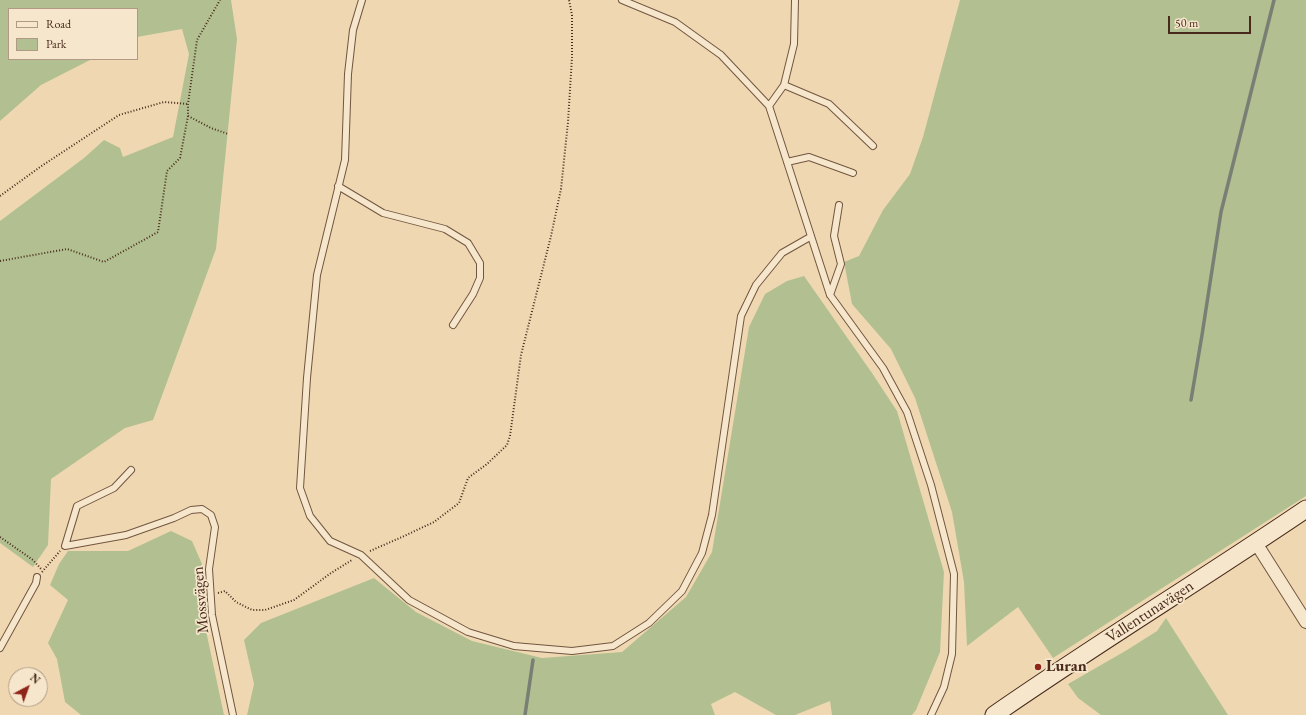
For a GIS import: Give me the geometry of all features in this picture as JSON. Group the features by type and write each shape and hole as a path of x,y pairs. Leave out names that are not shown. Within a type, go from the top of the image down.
{"main road":[{"name":"Vallentunavägen","path":"994,715 1051,675 1306,510"}],"street":[{"path":"1256,543 1306,622"}],"lane":[{"path":"362,0 353,30 348,74 345,160 317,275 307,378 300,488 310,516 330,541 361,555 410,600 468,632 514,646 572,651 613,646 649,623 682,590 702,553 712,516 741,316 756,285 782,252 810,237"},
{"path":"622,0 675,22 721,55 769,106 810,237 830,295 883,368 907,412 931,485 954,574 952,654 944,687 931,715"},
{"path":"769,106 784,85 794,44 795,0"},
{"path":"784,85 829,104 873,146"},
{"path":"787,162 809,157 853,173"},
{"path":"338,186 383,213 445,229 468,243 480,263 480,278 473,294 453,325"},
{"path":"830,295 841,264 834,236 839,205"},
{"path":"65,546 77,506 114,488 130,470"},
{"name":"Mossvägen","path":"65,546 126,535 192,510 202,509 211,515 215,527 209,569 212,615 233,715"},
{"path":"0,648 36,583 37,577"}],"path":[{"path":"0,261 67,249 104,262 158,232 167,171 180,158 188,116 188,104 197,40 220,0"},
{"path":"210,594 224,591 236,602 252,610 265,610 294,600 331,573 361,555 402,538 434,522 459,503 468,478 487,464 507,445 510,436 521,355 551,236 560,189 568,122 572,58 572,15 569,0"},
{"path":"0,196 40,167 119,115 164,102 188,104"},
{"path":"188,116 211,128 228,134"},
{"path":"0,537 33,560 43,570"},
{"path":"37,577 65,546"}],"green space":[{"path":"0,0 231,0 237,39 216,249 153,420 125,428 51,479 48,545 33,567 0,543 0,221 84,158 104,140 120,148 123,157 173,137 189,54 182,29 138,37 138,8 8,8 8,60 90,60 41,85 0,121"},
{"path":"960,0 1306,0 1306,496 1053,658 1018,607 967,646 964,582 952,512 915,398 891,349 852,304 844,262 859,256 883,210 910,174 923,137"},
{"path":"804,276 897,411 944,572 940,652 916,710 912,715 832,715 830,701 795,715 776,715 735,692 711,704 715,715 247,715 254,684 244,640 261,623 374,578 416,612 472,641 542,658 622,652 686,597 712,552 749,327 765,294 787,281"},
{"path":"171,531 192,541 202,564 202,612 224,715 81,715 65,702 57,659 48,643 68,600 50,585 59,564 68,551 128,551"},
{"path":"1166,618 1228,715 1101,715 1078,698 1068,684 1157,631"}],"waterway":[{"path":"1191,400 1221,212 1274,0"},
{"path":"525,715 533,660"}],"place":[{"name":"Luran","path":"1038,667"}]}
